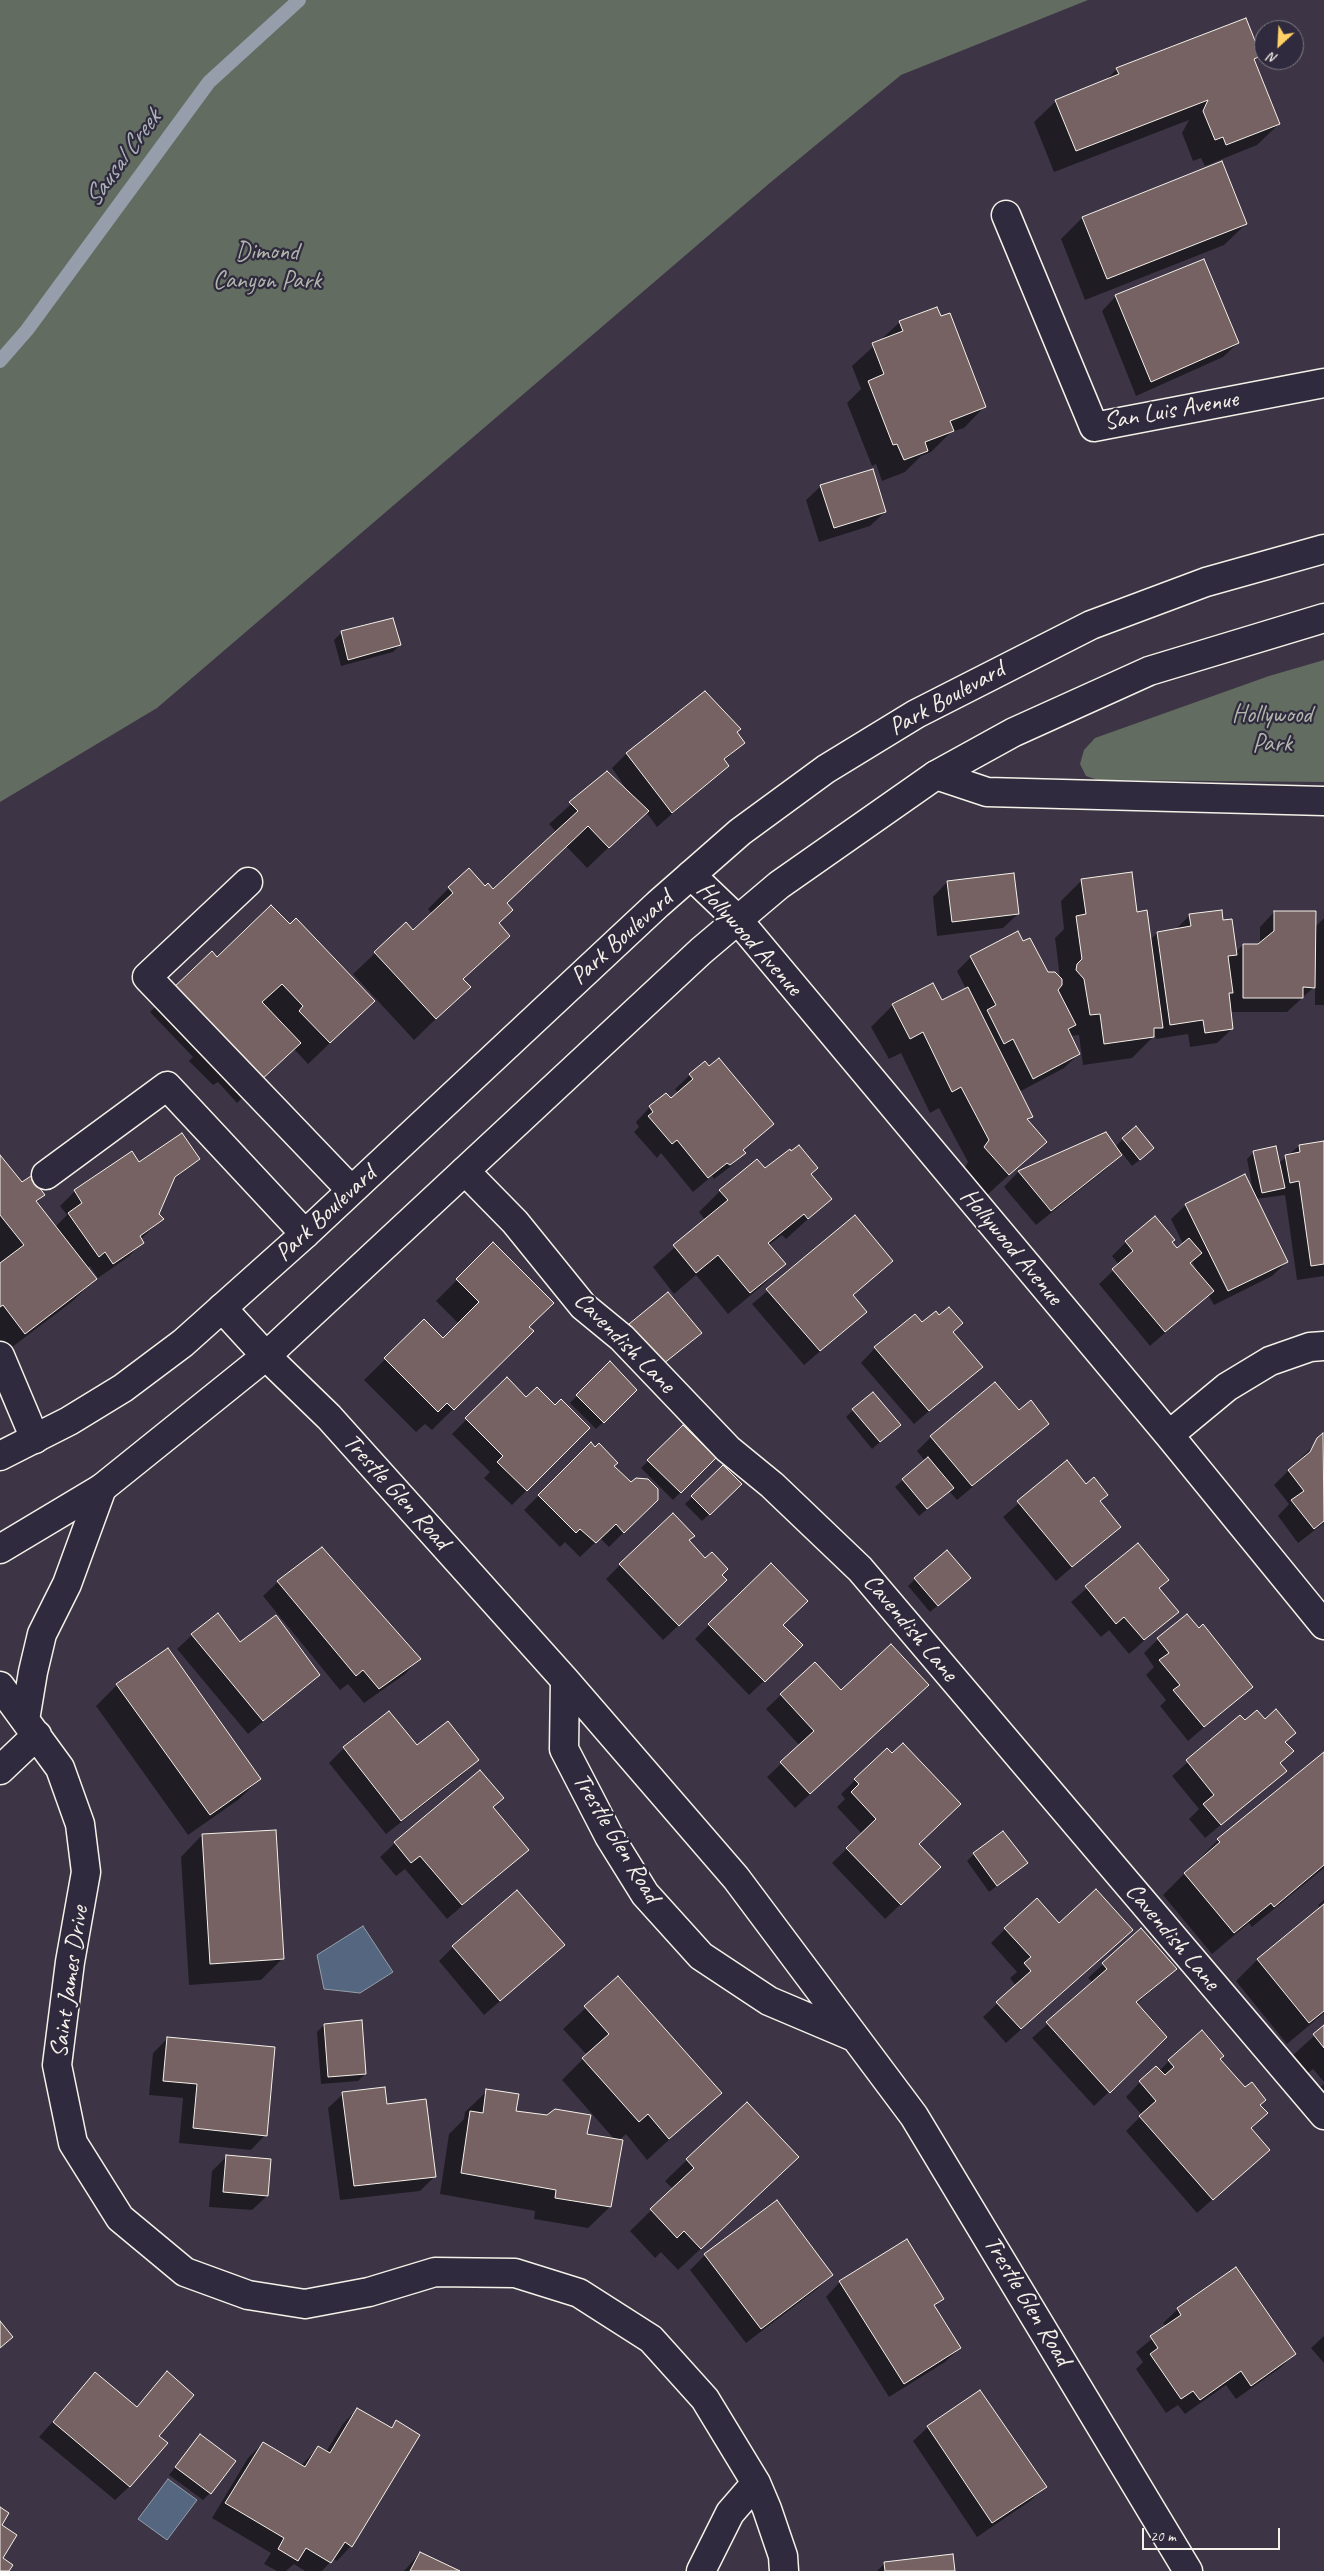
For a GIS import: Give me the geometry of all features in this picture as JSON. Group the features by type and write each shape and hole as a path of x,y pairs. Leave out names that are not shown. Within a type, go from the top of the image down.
{"street":[{"name":"San Luis Avenue","path":"1006,216 1094,427 1324,383"},
{"name":"Park Boulevard","path":"0,1456 35,1439 123,1388 184,1343 305,1234 638,922 740,832 826,769 916,714 1004,667 1091,625 1206,582 1324,549"},
{"path":"0,1549 102,1488 266,1356 701,951 779,885 936,775 1014,732 1149,671 1324,618"},
{"path":"936,775 987,792 1324,800"},
{"name":"Hollywood Avenue","path":"691,875 738,920 1169,1435 1324,1625"},
{"path":"248,882 147,977 351,1190"},
{"path":"46,1175 167,1086 305,1234"},
{"name":"Cavendish Lane","path":"465,1170 515,1222 582,1306 622,1338 728,1449 772,1484 860,1568 1324,2115"},
{"name":"Trestle Glen Road","path":"222,1308 266,1356 329,1418 565,1680 736,1878 914,2116 1188,2571"},
{"path":"1169,1435 1227,1387 1270,1361 1310,1347 1324,1346"},
{"path":"0,1356 35,1439"},
{"path":"0,1770 31,1727 32,1672 42,1634 67,1584 102,1488"},
{"name":"Trestle Glen Road","path":"565,1680 564,1749 609,1836 645,1894 700,1956 769,2001 856,2038"},
{"name":"Saint James Drive","path":"0,1686 60,1768 80,1824 86,1872 70,1962 57,2065 73,2143 120,2218 186,2272 248,2295 305,2304 369,2292 435,2272 515,2273 579,2292 651,2339 705,2399 756,2483 783,2556 784,2571"},
{"path":"701,2571 730,2513 756,2483"}],"green space":[{"name":"Dimond Canyon Park","path":"0,0 1088,0 901,75 771,182 157,708 0,802"},
{"name":"Hollywood Park","path":"1324,660 1324,782 1098,780 1086,776 1080,764 1084,750 1095,738 1269,676"}],"water":[{"path":"363,1926 393,1972 360,1993 324,1989 317,1955"},
{"path":"168,2479 197,2500 167,2540 138,2519"}],"building":[{"path":"1246,18 1254,38 1254,70 1258,70 1280,124 1226,145 1223,137 1215,140 1203,111 1208,100 1076,151 1055,100 1119,74 1116,68"},
{"path":"1222,161 1247,224 1107,279 1082,217"},
{"path":"1204,259 1239,343 1151,382 1115,295"},
{"path":"937,307 941,316 950,313 986,407 950,421 954,431 925,442 928,451 904,460 897,444 893,445 868,381 884,374 872,343 903,331 899,321"},
{"path":"873,469 886,512 834,528 820,485"},
{"path":"393,618 401,645 348,660 341,631"},
{"path":"705,691 741,729 737,732 745,743 724,759 729,766 672,813 626,753"},
{"path":"607,771 649,811 609,848 588,826 507,903 513,910 499,923 510,936 463,979 471,987 436,1019 374,952 406,922 413,930 453,893 448,887 469,868 485,886 488,883 493,889 578,811 569,802"},
{"path":"1132,872 1137,912 1147,910 1163,1028 1154,1028 1154,1037 1104,1044 1100,1014 1090,1015 1084,979 1076,970 1077,964 1082,959 1076,916 1086,914 1081,879"},
{"path":"1014,873 1019,914 952,922 947,881"},
{"path":"271,905 290,924 296,918 375,1001 330,1043 299,1011 303,1006 282,984 262,1002 301,1043 259,1082 171,990 212,951 217,957"},
{"path":"1222,910 1223,920 1232,919 1237,955 1228,956 1233,993 1229,993 1233,1029 1205,1033 1203,1020 1170,1025 1157,932 1191,926 1189,914"},
{"path":"1274,911 1316,911 1315,988 1303,987 1303,998 1243,998 1243,944 1258,944 1274,931"},
{"path":"1018,931 1023,941 1030,938 1048,972 1055,972 1062,979 1062,985 1058,990 1076,1025 1068,1029 1080,1054 1033,1079 1013,1039 1004,1044 987,1010 996,1005 970,956"},
{"path":"933,983 942,1000 968,987 1033,1117 1027,1119 1047,1142 1009,1175 984,1147 989,1140 961,1087 952,1092 923,1032 910,1039 892,1004"},
{"path":"719,1058 774,1124 743,1150 746,1153 730,1165 727,1163 708,1178 677,1140 672,1144 648,1116 653,1112 649,1106 666,1093 671,1098 693,1079 689,1074 705,1061 709,1066"},
{"path":"1136,1126 1154,1148 1140,1160 1122,1138"},
{"path":"1106,1132 1122,1155 1051,1211 1018,1171"},
{"path":"182,1133 200,1159 175,1177 159,1214 164,1219 140,1236 144,1243 113,1264 105,1252 99,1257 68,1213 82,1203 74,1190 132,1151 139,1162"},
{"path":"1324,1141 1324,1264 1311,1266 1299,1181 1290,1183 1285,1155 1300,1152 1299,1145"},
{"path":"799,1145 818,1168 811,1174 832,1199 808,1219 804,1214 768,1243 786,1264 750,1293 718,1255 696,1273 673,1245 728,1200 719,1190 757,1159 765,1168 790,1149 791,1151"},
{"path":"1276,1146 1285,1188 1262,1193 1253,1151"},
{"path":"0,1155 22,1182 31,1176 45,1195 36,1201 97,1279 25,1334 3,1305 0,1307 0,1263 24,1245 0,1215"},
{"path":"1245,1174 1288,1262 1228,1291 1185,1204"},
{"path":"855,1215 893,1261 853,1295 867,1312 820,1351 766,1289"},
{"path":"1155,1216 1175,1240 1172,1242 1177,1248 1189,1238 1202,1253 1190,1263 1214,1291 1165,1332 1112,1269 1133,1251 1125,1241"},
{"path":"493,1242 554,1303 529,1327 534,1331 454,1410 447,1403 438,1412 384,1358 424,1319 443,1338 479,1302 456,1279"},
{"path":"668,1292 702,1333 663,1364 629,1324"},
{"path":"949,1307 963,1323 953,1332 983,1367 929,1411 874,1347 915,1314 922,1322 936,1311 939,1315"},
{"path":"610,1361 637,1390 604,1423 576,1395"},
{"path":"507,1377 526,1397 537,1387 555,1405 561,1399 590,1428 527,1491 497,1462 503,1456 465,1418"},
{"path":"995,1382 1019,1410 1031,1400 1049,1424 972,1486 930,1436"},
{"path":"873,1392 901,1425 880,1442 852,1409"},
{"path":"683,1425 716,1458 681,1493 647,1460"},
{"path":"1323,1433 1324,1521 1314,1529 1291,1500 1304,1491 1288,1470 1310,1452 1317,1438"},
{"path":"591,1442 595,1447 599,1443 618,1463 614,1466 631,1482 636,1478 648,1479 658,1489 658,1500 624,1533 616,1524 596,1543 580,1529 576,1533 538,1495"},
{"path":"928,1457 954,1488 927,1509 902,1479"},
{"path":"1067,1460 1086,1484 1094,1477 1108,1495 1100,1501 1121,1527 1072,1567 1017,1501"},
{"path":"723,1465 742,1484 710,1515 691,1496"},
{"path":"673,1513 695,1536 689,1540 705,1558 712,1552 728,1569 722,1575 727,1580 679,1626 619,1564"},
{"path":"1138,1543 1169,1580 1159,1588 1179,1612 1144,1640 1124,1617 1116,1624 1085,1586"},
{"path":"322,1547 421,1659 379,1689 363,1670 356,1676 277,1581"},
{"path":"947,1550 971,1578 938,1606 914,1578"},
{"path":"771,1563 808,1601 783,1625 803,1645 765,1682 708,1624"},
{"path":"218,1613 240,1642 276,1615 320,1675 263,1721 191,1634"},
{"path":"1187,1614 1199,1628 1203,1624 1253,1687 1204,1727 1173,1690 1180,1685 1159,1660 1169,1653 1157,1638"},
{"path":"891,1644 929,1685 810,1794 780,1762 814,1731 780,1694 815,1662 841,1690"},
{"path":"168,1648 261,1779 210,1815 116,1684"},
{"path":"1276,1709 1296,1733 1285,1742 1294,1751 1280,1763 1287,1771 1221,1825 1203,1804 1214,1795 1186,1760 1240,1715 1245,1720 1257,1710 1265,1719"},
{"path":"389,1711 417,1745 448,1721 479,1760 401,1821 343,1747"},
{"path":"903,1743 961,1804 919,1844 941,1867 901,1905 846,1848 876,1819 851,1792 859,1784 854,1779 887,1748 892,1753"},
{"path":"1324,1752 1324,1865 1274,1907 1271,1903 1234,1933 1184,1873 1220,1842 1217,1839"},
{"path":"480,1770 504,1798 493,1807 529,1850 462,1905 420,1856 411,1863 394,1842"},
{"path":"276,1830 284,1959 210,1964 202,1834"},
{"path":"1003,1831 1028,1863 997,1886 973,1853"},
{"path":"1096,1889 1133,1930 1021,2029 996,2002 1031,1971 1024,1963 1031,1957 1004,1928 1037,1898 1059,1923"},
{"path":"517,1890 565,1945 500,2001 452,1946"},
{"path":"1324,1904 1324,2011 1309,2023 1257,1959"},
{"path":"1141,1928 1177,1969 1136,2002 1167,2037 1110,2093 1046,2022 1107,1969 1102,1963"},
{"path":"618,1976 722,2093 669,2139 648,2114 639,2122 582,2058 609,2034 584,2006"},
{"path":"362,2020 366,2074 328,2077 324,2024"},
{"path":"1324,2025 1324,2048 1313,2034"},
{"path":"1202,2030 1224,2056 1220,2059 1245,2087 1252,2082 1266,2100 1260,2105 1268,2113 1251,2128 1270,2150 1213,2200 1139,2116 1156,2101 1139,2081 1156,2066 1165,2075 1174,2067 1168,2060"},
{"path":"167,2037 275,2047 267,2136 193,2128 197,2084 163,2081"},
{"path":"385,2087 387,2104 426,2099 436,2177 354,2186 342,2092"},
{"path":"486,2089 519,2094 516,2111 547,2115 555,2109 591,2115 587,2134 623,2140 611,2207 555,2198 556,2190 461,2173 470,2111 483,2113"},
{"path":"747,2102 799,2157 701,2249 684,2231 677,2238 650,2209 694,2168 686,2159"},
{"path":"226,2155 271,2159 268,2196 223,2192"},
{"path":"777,2200 833,2275 761,2329 704,2254"},
{"path":"907,2239 944,2299 934,2305 961,2348 904,2384 839,2281"},
{"path":"1236,2267 1296,2354 1251,2386 1241,2371 1200,2400 1193,2391 1181,2399 1150,2354 1158,2348 1150,2336 1181,2315 1177,2308"},
{"path":"0,2321 13,2337 0,2348"},
{"path":"167,2371 194,2395 159,2436 168,2443 130,2487 53,2422 95,2372 137,2407"},
{"path":"980,2390 1047,2487 992,2523 927,2426"},
{"path":"357,2408 392,2428 396,2420 420,2435 352,2547 345,2542 331,2563 306,2548 298,2561 278,2549 284,2538 225,2503 263,2442 305,2467 318,2446 330,2453"},
{"path":"200,2434 236,2461 211,2494 175,2467"},
{"path":"0,2507 9,2513 2,2525 17,2535 3,2558 13,2565 9,2571 0,2571"},
{"path":"420,2552 460,2571 410,2571"},
{"path":"953,2554 955,2571 885,2571 884,2562"}],"waterway":[{"name":"Sausal Creek","path":"0,361 27,330 209,82 299,0"}]}
